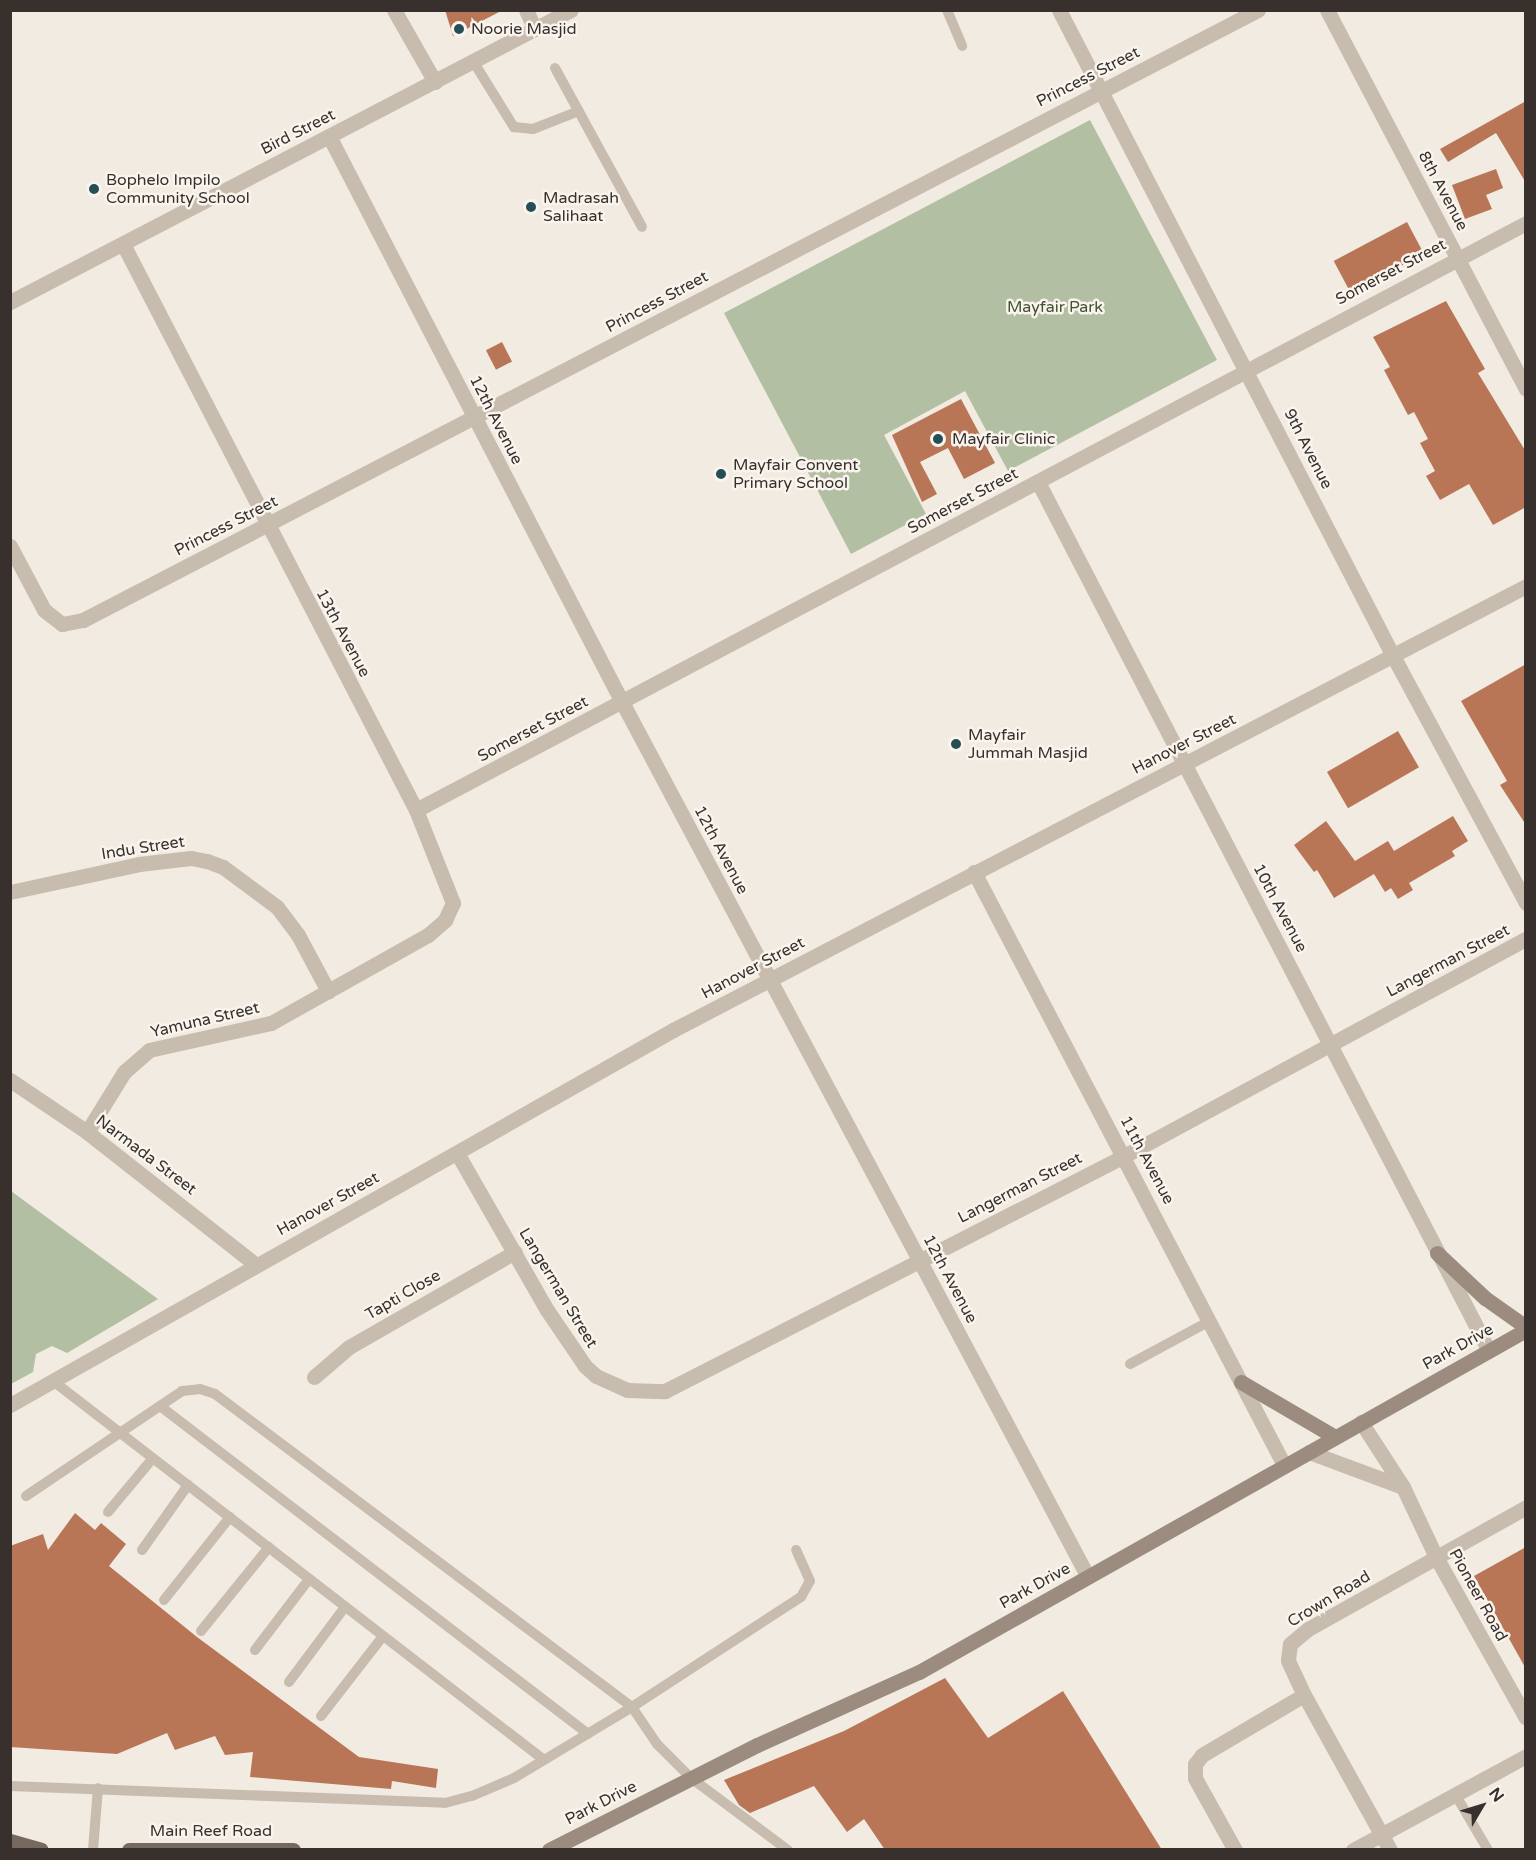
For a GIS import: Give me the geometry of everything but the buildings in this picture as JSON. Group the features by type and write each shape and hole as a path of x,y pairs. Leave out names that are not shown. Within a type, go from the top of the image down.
{"main road":[{"path":"10,1842 41,1850"},
{"name":"Main Reef Road","path":"129,1850 293,1850"}],"street":[{"path":"394,10 435,82"},
{"path":"526,10 535,29"},
{"name":"Bird Street","path":"10,302 571,10"},
{"name":"9th Avenue","path":"1059,10 1392,654 1526,903"},
{"name":"Princess Street","path":"10,546 44,610 62,624 72,623 266,526 1258,10"},
{"name":"8th Avenue","path":"1327,10 1526,389"},
{"name":"12th Avenue","path":"329,136 622,702 1089,1577"},
{"name":"Somerset Street","path":"416,810 1038,482 1457,256 1526,223"},
{"name":"13th Avenue","path":"123,244 266,526 416,810 450,887 451,912 428,935 328,991"},
{"name":"10th Avenue","path":"1038,482 1184,765 1332,1044 1488,1351"},
{"name":"Hanover Street","path":"10,1405 582,1080 974,872 1526,586"},
{"name":"Indu Street","path":"10,892 139,864 191,858 207,861 223,867 277,907 298,935 328,991"},
{"name":"11th Avenue","path":"974,872 1284,1465"},
{"name":"Langerman Street","path":"457,1153 547,1310 585,1366 608,1383 648,1393 665,1391 1124,1156 1526,939"},
{"name":"Yamuna Street","path":"87,1132 124,1072 149,1050 271,1023 328,991"},
{"name":"Narmada Street","path":"10,1080 87,1132 256,1264"},
{"name":"Tapti Close","path":"314,1377 349,1347 515,1252"},
{"path":"1437,1253 1485,1298 1526,1329"},
{"name":"Park Drive","path":"549,1850 692,1778 910,1676 1526,1329"},
{"path":"1241,1382 1335,1437"},
{"name":"Pioneer Road","path":"1361,1422 1403,1487 1437,1557 1526,1718"},
{"path":"1308,1452 1403,1487"},
{"name":"Crown Road","path":"1390,1850 1304,1695 1288,1660 1288,1651 1294,1639 1526,1508"},
{"path":"1235,1850 1195,1778 1195,1764 1202,1755 1304,1695"},
{"path":"1353,1850 1526,1756"}],"lane":[{"path":"947,10 962,46"},
{"path":"473,61 514,127 533,129 579,111"},
{"path":"555,68 642,227"},
{"path":"1130,1364 1210,1321"},
{"path":"53,1381 544,1760"},
{"path":"26,1496 182,1392 200,1389 215,1394 632,1707 657,1744 692,1778 788,1850"},
{"path":"160,1406 588,1734"},
{"path":"108,1512 153,1458"},
{"path":"142,1550 188,1485"},
{"path":"164,1600 230,1517"},
{"path":"201,1631 268,1547"},
{"path":"10,1786 445,1803 493,1787 544,1760 632,1707 801,1598 810,1581 796,1550"},
{"path":"255,1650 309,1578"},
{"path":"289,1682 345,1607"},
{"path":"321,1716 383,1636"},
{"path":"93,1850 98,1788"},
{"path":"1455,1794 1488,1850"}],"green space":[{"name":"Mayfair Park","path":"1090,120 1217,360 1008,471 965,391 884,435 926,514 851,554 724,313"},
{"path":"11,1191 158,1299 67,1353 52,1346 36,1354 33,1372 11,1384"}],"place":[{"name":"Noorie Masjid","path":"459,29"},
{"name":"Bophelo Impilo Community School","path":"94,189"},
{"name":"Madrasah Salihaat","path":"531,207"},
{"name":"Mayfair Clinic","path":"938,439"},
{"name":"Mayfair Convent Primary School","path":"721,474"},
{"name":"Mayfair Jummah Masjid","path":"956,744"}]}
